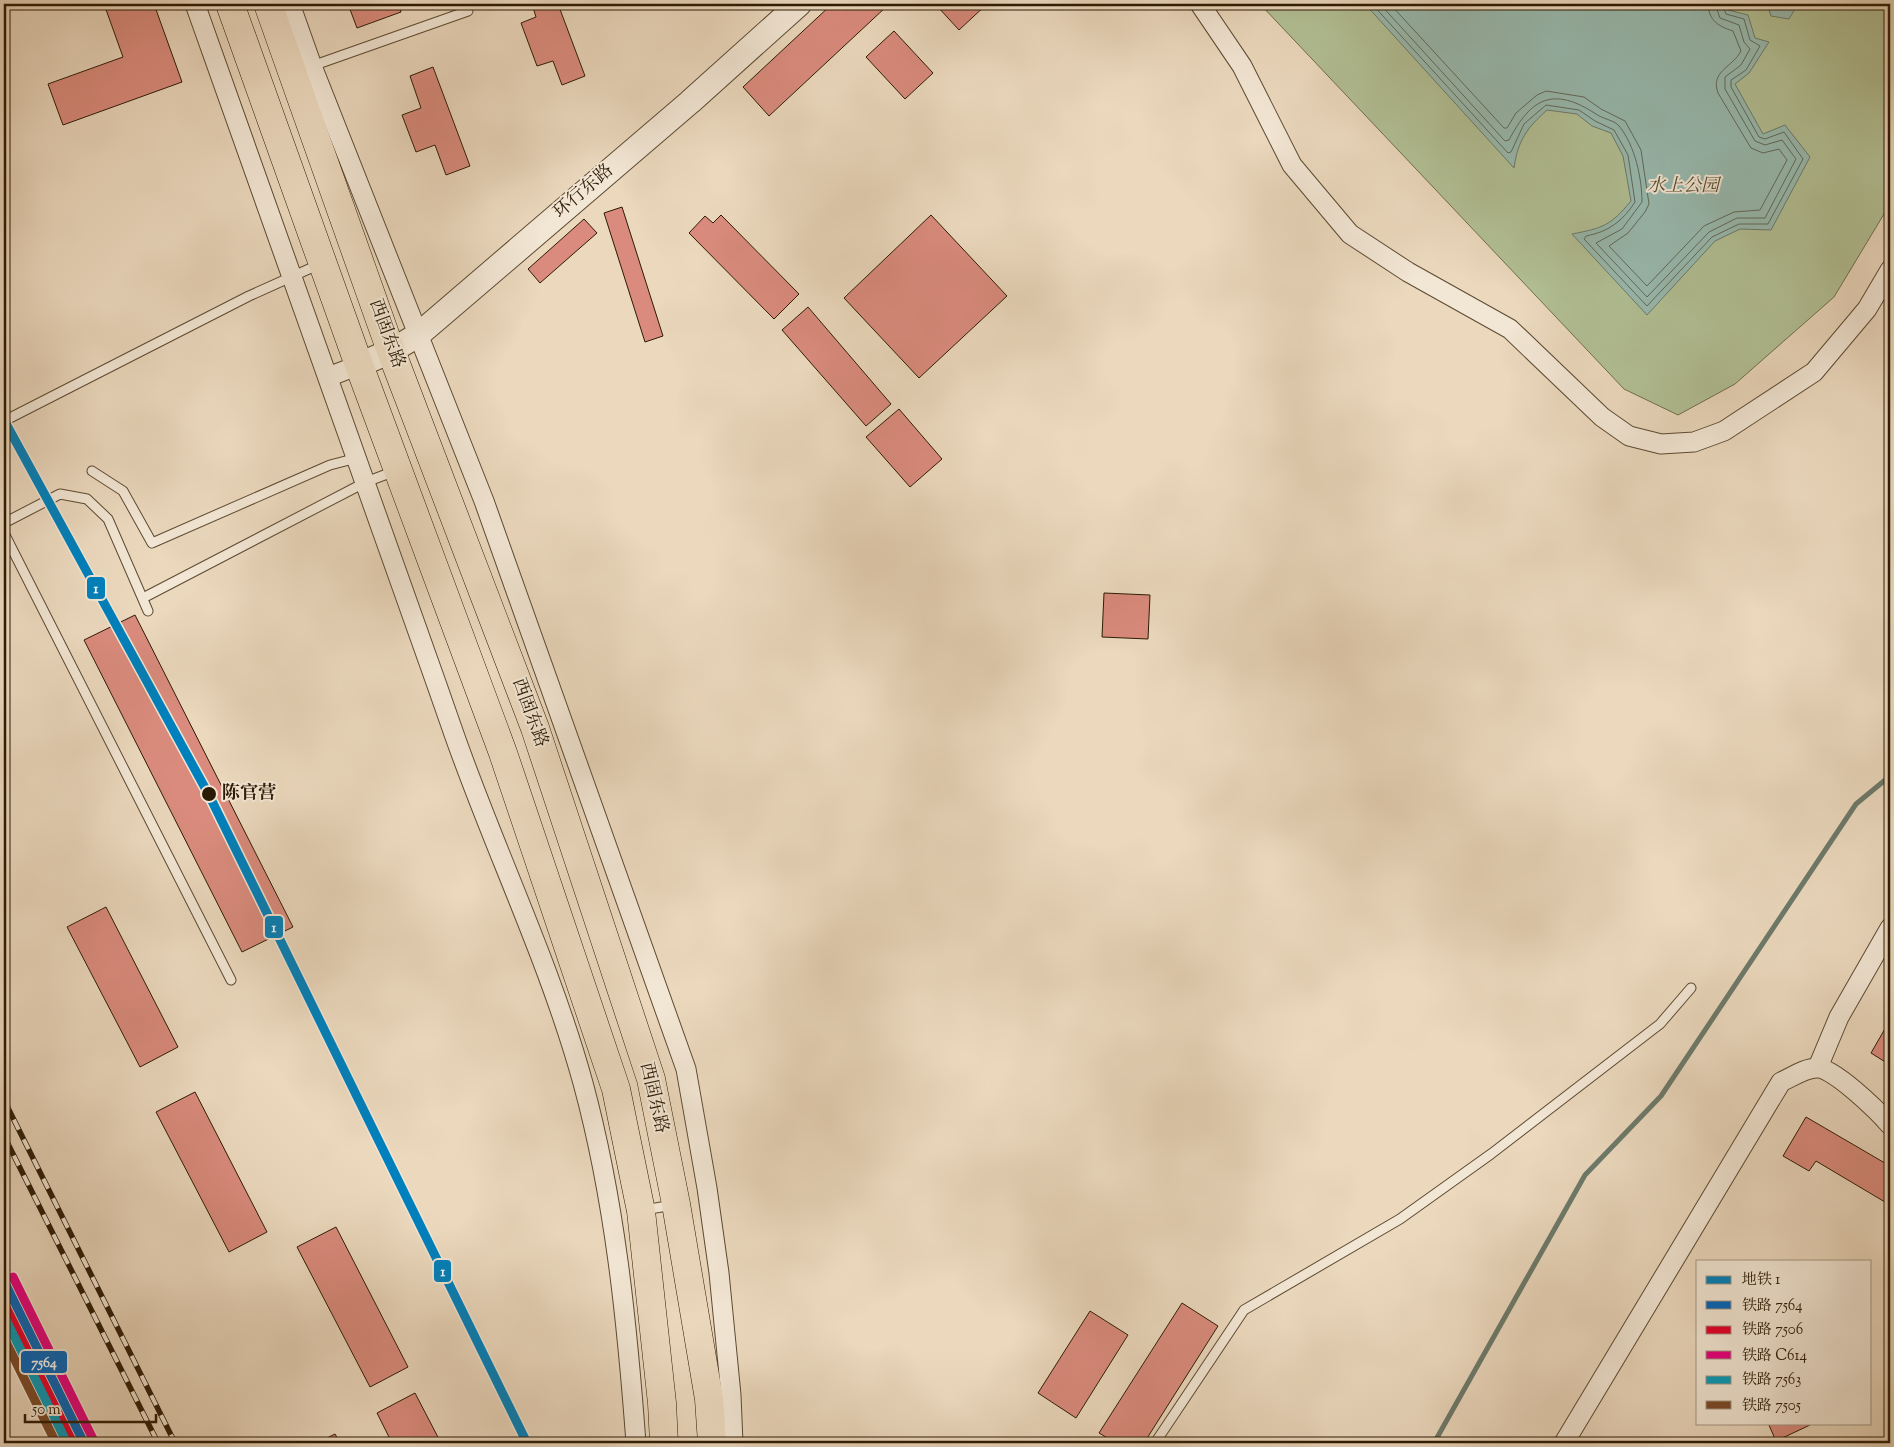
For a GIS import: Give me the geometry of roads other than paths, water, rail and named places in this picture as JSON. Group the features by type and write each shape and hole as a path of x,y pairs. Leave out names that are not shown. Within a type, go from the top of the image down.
{"main road":[{"name":"西固东路","path":"230,4 359,365 504,753 616,1090 642,1211 662,1403 664,1443"},
{"name":"西固东路","path":"268,4 392,351 535,728 651,1079 676,1204 709,1399 712,1443"}],"street":[{"path":"195,4 358,458 464,764 556,997 583,1083 612,1219 628,1324 636,1443"},
{"path":"290,4 312,66 484,501 686,1069 707,1188 719,1273 731,1395 733,1443"},
{"name":"环行东路","path":"359,365 392,351 418,335 690,102 799,4"},
{"path":"1200,4 1242,66 1292,165 1350,234 1408,272 1510,330 1602,418 1629,436 1661,444 1669,444 1694,442 1724,431 1814,372 1867,309 1890,270"},
{"path":"328,377 359,365"},
{"path":"1818,1067 1839,1017 1890,928"},
{"path":"1564,1443 1781,1082 1803,1071 1818,1067 1832,1072 1890,1125"}],"lane":[{"path":"312,66 468,11"},
{"path":"4,421 249,296 323,263"},
{"path":"92,471 123,491 152,544 330,465 358,458"},
{"path":"143,598 366,482 399,470"},
{"path":"4,523 60,494 87,499 108,519 148,611"},
{"path":"4,533 231,980"},
{"path":"1155,1443 1244,1310 1400,1219 1431,1197 1660,1024 1691,988"},
{"path":"642,1211 676,1204"}],"water":[{"path":"1365,4 1726,4 1728,10 1748,15 1755,38 1769,42 1749,73 1735,84 1763,134 1785,125 1810,157 1771,230 1740,229 1715,241 1647,315 1572,234 1605,225 1617,216 1631,201 1623,156 1611,133 1592,126 1577,114 1547,110 1529,129 1521,142 1514,168"},
{"path":"1767,4 1798,4 1789,19 1771,16"}],"waterway":[{"path":"1434,1443 1585,1175 1661,1096 1856,804 1890,776"}],"railway":[{"path":"4,1100 175,1443"},
{"path":"4,1136 158,1443"}],"metro line":[{"name":"1","path":"4,420 210,797 527,1443"}],"rail line":[{"name":"C614","path":"13,1277 93,1439"},
{"name":"7564","path":"4,1281 84,1443"},
{"name":"7506","path":"4,1303 73,1443"},
{"name":"7563","path":"4,1316 67,1443"},
{"name":"7505","path":"4,1338 56,1443"}],"place":[{"name":"陈官营","path":"209,794"}],"park label":[{"name":"水上公园","path":"1683,187"}]}
